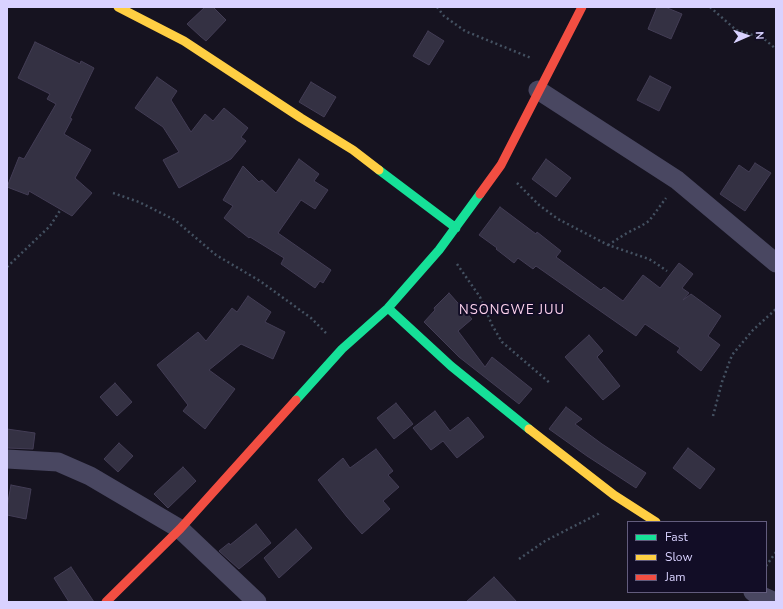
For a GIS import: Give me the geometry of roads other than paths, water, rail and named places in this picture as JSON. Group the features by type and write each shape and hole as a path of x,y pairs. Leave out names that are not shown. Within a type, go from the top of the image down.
{"street":[{"path":"118,7 184,41 301,118 353,150 456,228"},
{"path":"106,602 180,529 342,349 388,308 439,250 501,165 538,90 552,67 582,7"},
{"path":"538,90 677,180 776,263"},
{"path":"388,308 451,366 614,495 654,521"},
{"path":"7,459 58,462 90,476 180,529 257,602"},
{"path":"755,593 775,602"}],"district":[{"name":"NSONGWE JUU","path":"512,311"}]}
